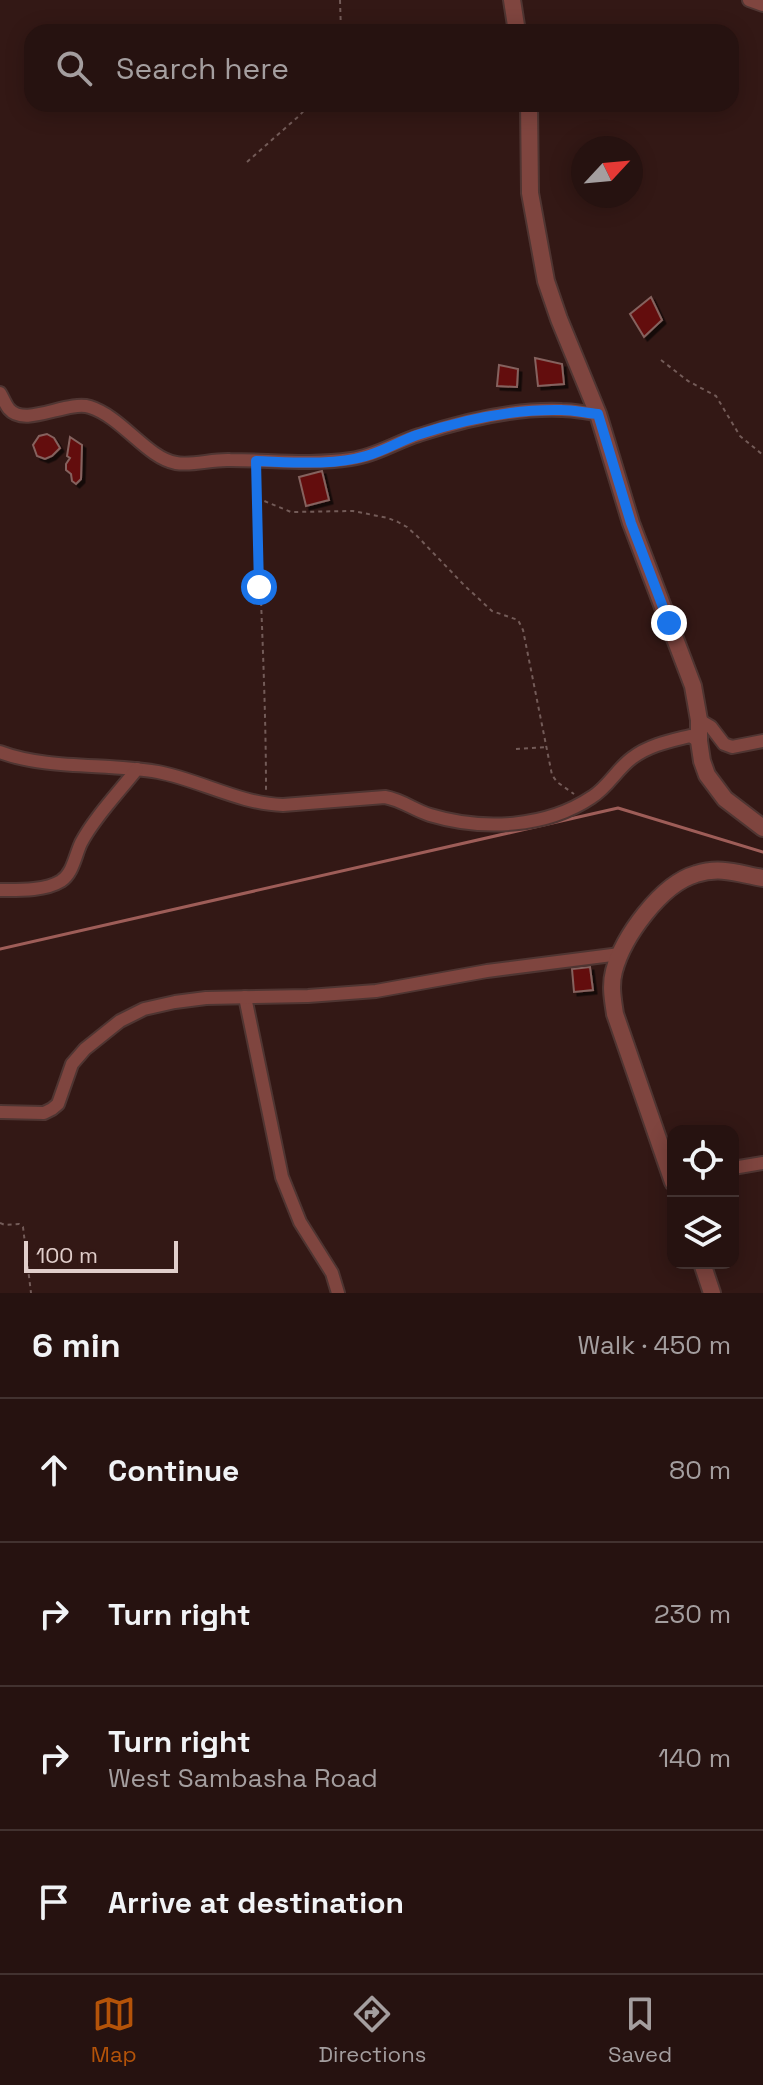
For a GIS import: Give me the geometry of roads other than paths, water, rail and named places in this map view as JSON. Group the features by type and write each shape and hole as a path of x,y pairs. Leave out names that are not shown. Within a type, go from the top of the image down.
{"street":[{"path":"512,0 516,24"},
{"path":"749,0 763,5"},
{"path":"529,112 530,193 541,257 559,319 598,414 631,523 693,686 702,761 713,785 736,809 763,828"},
{"path":"0,393 9,409 17,415 87,406 120,424 159,456 183,464 226,459 297,462 350,460 422,434 477,419 526,411 563,410 598,414"},
{"path":"699,720 711,727 724,744 732,747 763,741"},
{"path":"0,752 19,758 178,776 266,804 385,797 444,819 496,825 545,818 585,801 605,787 630,759 649,748 690,736 699,741"},
{"path":"0,890 43,886 63,880 71,870 91,827 137,769"},
{"path":"667,1163 615,1014 611,990 614,969 640,921 662,894 676,883 695,874 731,870 763,878"},
{"path":"0,1112 44,1113 52,1109 58,1104 72,1064 85,1049 120,1021 144,1009 175,1002 376,991 487,971 620,954"},
{"path":"245,997 282,1177 300,1222 332,1273 338,1293"},
{"path":"739,1167 763,1163"},
{"path":"704,1269 712,1293"}],"waterway":[{"path":"0,949 618,808 763,852"}]}
